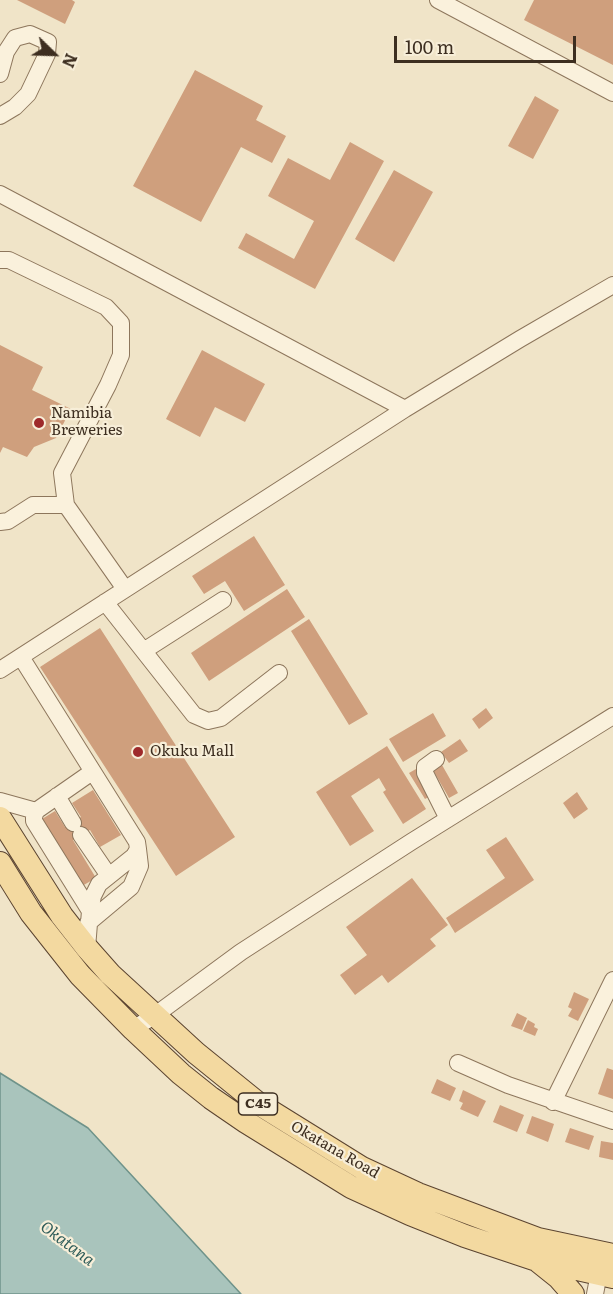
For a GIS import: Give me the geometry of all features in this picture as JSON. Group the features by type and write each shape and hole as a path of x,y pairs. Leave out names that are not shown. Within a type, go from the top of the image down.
{"main road":[{"name":"Okatana Road","path":"0,818 62,916 110,974 154,1016 259,1104 362,1168 418,1194 538,1239 605,1271"},
{"name":"Okatana Road","path":"0,863 31,913 61,952 133,1029 211,1098 351,1187 410,1214 454,1232 537,1260 605,1271"},
{"path":"537,1260 560,1278 573,1294"}],"street":[{"path":"438,0 613,93"},
{"path":"0,74 6,52 15,38 30,34 48,42 47,54 28,94 0,116"},
{"path":"0,194 405,409"},
{"path":"0,260 9,260 106,307 121,323 121,355 62,473 66,505 125,589"},
{"path":"0,670 405,409 520,339 611,291"},
{"path":"0,522 8,520 33,505 66,505"},
{"path":"145,650 224,600"},
{"path":"105,602 194,715 208,721 221,718 279,673"},
{"path":"21,657 137,842 140,866 131,887 89,917"},
{"path":"133,1029 241,952 613,716"},
{"path":"436,759 425,767 425,773 448,819"},
{"path":"89,917 34,821 36,811 92,771"},
{"path":"57,796 109,876"},
{"path":"0,801 36,811"},
{"path":"87,948 89,917 99,884 138,849"},
{"path":"553,1102 613,980"},
{"path":"458,1063 553,1102 613,1121"}],"water":[{"name":"Okatana","path":"0,1073 88,1128 241,1294 0,1294"}],"building":[{"path":"17,0 72,0 75,2 65,24"},
{"path":"534,0 613,0 613,65 524,20"},
{"path":"195,70 263,106 256,120 286,136 272,163 241,147 201,222 133,186"},
{"path":"535,96 559,110 533,159 508,146"},
{"path":"350,142 384,161 315,289 238,248 246,233 294,259 314,221 268,196 288,158 330,180"},
{"path":"394,170 433,192 394,262 355,239"},
{"path":"0,345 43,367 32,390 71,409 56,438 34,447 27,457 3,447 0,453"},
{"path":"202,350 265,384 245,422 215,407 200,437 166,419"},
{"path":"254,536 285,585 244,611 225,581 204,594 192,576"},
{"path":"287,589 305,617 209,681 191,653"},
{"path":"309,619 368,714 349,725 291,631"},
{"name":"Okuku Mall","path":"100,628 235,837 176,876 40,667"},
{"path":"486,708 493,718 479,729 472,719"},
{"path":"433,713 446,736 403,762 389,739"},
{"path":"460,739 468,751 449,763 441,752"},
{"path":"387,746 426,809 403,824 383,792 386,790 379,778 351,796 374,831 350,846 316,792"},
{"path":"442,765 458,793 449,798 433,770"},
{"path":"416,769 432,795 425,799 409,773"},
{"path":"93,790 121,835 100,847 90,830 73,840 96,878 82,886 42,819 55,811 65,827 81,817 72,803"},
{"path":"577,792 588,809 574,819 563,803"},
{"path":"506,837 534,880 455,933 446,918 505,878 486,850"},
{"path":"412,878 448,925 430,939 436,946 388,983 382,975 355,995 340,975 367,955 346,927"},
{"path":"574,992 589,999 578,1021 568,1016 572,1009 568,1007"},
{"path":"517,1013 527,1018 522,1030 511,1026"},
{"path":"528,1020 538,1029 535,1036 523,1031"},
{"path":"607,1068 613,1070 613,1099 598,1094"},
{"path":"437,1079 456,1088 450,1101 431,1093"},
{"path":"463,1090 486,1101 478,1117 460,1109 463,1103 459,1101"},
{"path":"500,1105 524,1115 517,1132 493,1122"},
{"path":"532,1116 554,1124 548,1142 526,1133"},
{"path":"570,1128 594,1136 589,1150 565,1142"},
{"path":"601,1141 613,1143 613,1160 599,1157"}],"place":[{"name":"Namibia Breweries","path":"39,423"},
{"name":"Okuku Mall","path":"138,752"}]}
